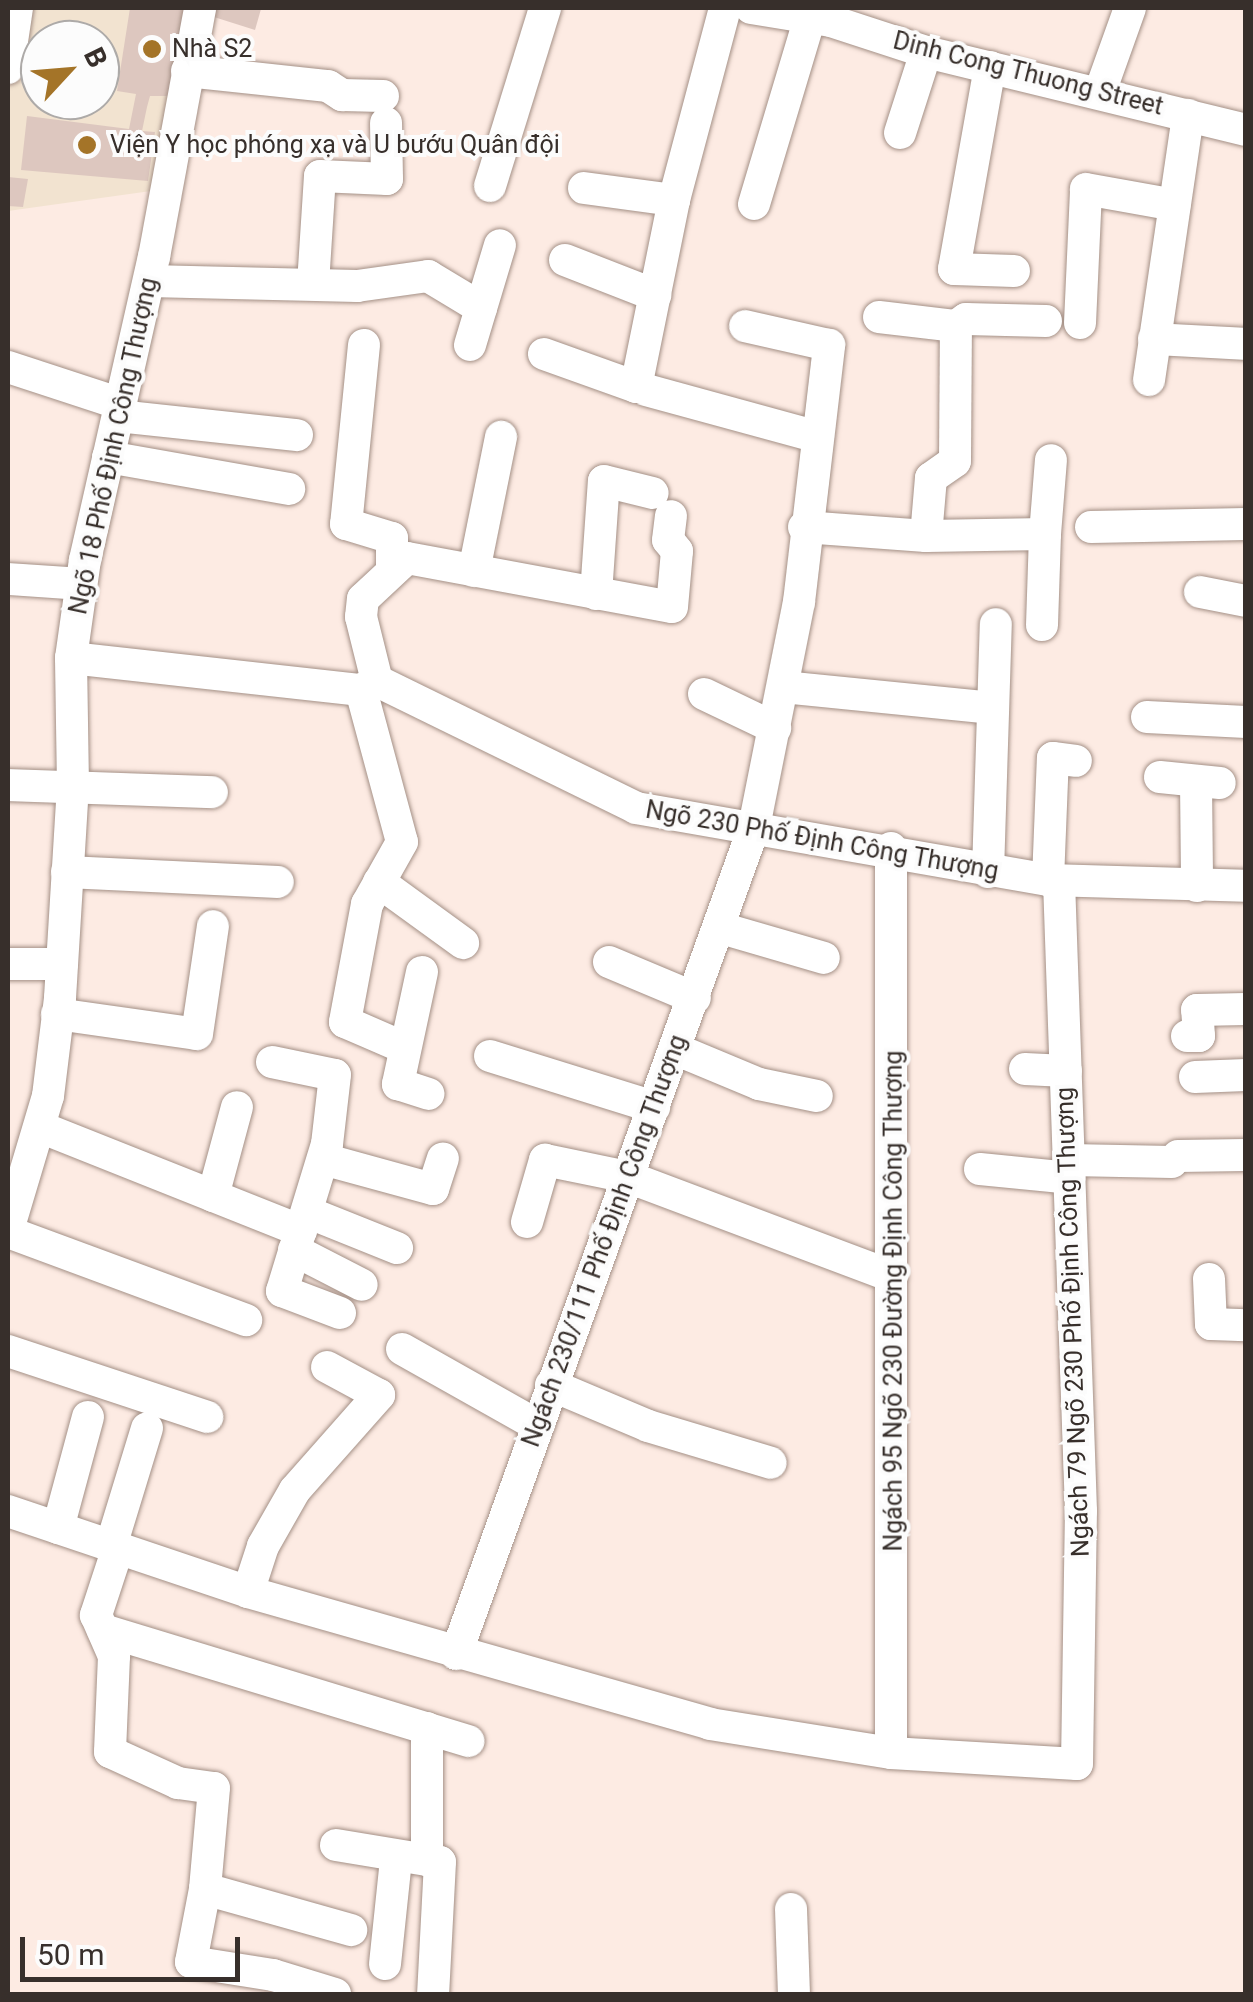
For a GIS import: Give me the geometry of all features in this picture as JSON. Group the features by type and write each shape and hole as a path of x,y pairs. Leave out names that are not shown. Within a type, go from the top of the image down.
{"street":[{"path":"8,68 16,8"},
{"name":"Ngõ 18 Phố Định Công Thượng","path":"8,1231 40,1127 58,1014 72,786 71,658 81,584 149,281 200,8"},
{"path":"490,186 545,8"},
{"path":"544,354 636,387 674,200 725,8"},
{"name":"Dinh Cong Thuong Street","path":"751,8 825,16 926,52 1246,130"},
{"path":"1100,92 1130,8"},
{"path":"754,204 825,16"},
{"path":"900,133 926,52"},
{"path":"990,67 949,280 1014,271"},
{"path":"188,71 328,86 342,96 385,110 387,178 320,176 313,284"},
{"path":"1149,380 1188,114"},
{"path":"584,188 674,200"},
{"path":"1080,322 1086,189 1174,205"},
{"path":"470,345 500,245"},
{"path":"564,260 655,294"},
{"path":"149,281 357,286 427,264 481,308"},
{"path":"879,317 956,326 966,319 1046,321"},
{"name":"Ngách 230/111 Phố Định Công Thượng","path":"456,1654 754,827 783,687 829,346 745,326"},
{"path":"926,536 932,478 956,461 956,326"},
{"path":"1154,339 1246,344"},
{"path":"364,345 346,524 392,538 392,567"},
{"path":"8,367 119,410 296,435"},
{"path":"646,390 818,437"},
{"path":"474,571 501,438"},
{"path":"108,457 289,489"},
{"path":"1042,626 1050,460"},
{"path":"405,1048 346,1022 366,904 402,842 369,686 360,618 363,599 392,567 406,558 596,594 672,607 677,552 668,540 662,504 604,481 596,594"},
{"path":"1091,527 1246,524"},
{"path":"804,527 926,536 1045,534"},
{"path":"8,578 81,584"},
{"path":"1200,592 1246,602"},
{"path":"988,872 996,624"},
{"name":"Ngõ 230 Phố Định Công Thượng","path":"71,658 369,686 636,808 891,848 988,872 1054,881 1246,886"},
{"path":"783,687 993,708"},
{"path":"704,694 775,728"},
{"path":"1147,716 1246,722"},
{"name":"Ngách 79 Ngõ 230 Phố Định Công Thượng","path":"891,1753 1077,1764 1082,1511 1066,1071 1054,881 1053,758 1076,760"},
{"path":"1160,777 1208,782 1196,886"},
{"path":"8,785 212,792"},
{"name":"Ngách 95 Ngõ 230 Đường Định Công Thượng","path":"891,848 891,1753"},
{"path":"67,872 278,882"},
{"path":"379,882 463,942"},
{"path":"58,1014 197,1034 214,926"},
{"path":"720,928 824,958"},
{"path":"609,962 694,998"},
{"path":"8,964 62,964"},
{"path":"422,972 398,1084 428,1094"},
{"path":"1187,1036 1199,1036 1198,1010 1246,1009"},
{"path":"676,1049 758,1084 817,1096"},
{"path":"490,1056 654,1107"},
{"path":"272,1062 336,1075 324,1159 282,1292 340,1313"},
{"path":"1025,1069 1066,1071"},
{"path":"1195,1076 1246,1074"},
{"path":"213,1196 238,1107"},
{"path":"40,1127 301,1231 397,1248"},
{"path":"980,1169 1070,1169 1246,1155"},
{"path":"324,1159 433,1190 443,1159"},
{"path":"527,1222 545,1160 628,1177 892,1276"},
{"path":"8,1231 246,1320"},
{"path":"301,1231 362,1285"},
{"path":"1208,1280 1211,1324 1246,1324"},
{"path":"8,1350 206,1417"},
{"path":"402,1350 538,1425"},
{"path":"248,1592 263,1546 296,1490 379,1394 326,1368"},
{"path":"551,1384 648,1426 771,1463"},
{"path":"58,1528 88,1417"},
{"path":"147,1428 96,1614 114,1656 110,1752 178,1783 214,1788 205,1889 191,1962 273,1975 335,1994"},
{"path":"8,1511 248,1592 710,1724 891,1753"},
{"path":"103,1630 468,1741"},
{"path":"385,1964 411,1860 428,1728"},
{"path":"336,1845 440,1862 433,1994"},
{"path":"205,1889 351,1930"},
{"path":"792,1909 794,1994"}],"shaded area":[{"name":"Viện Y học phóng xạ và U bướu Quân đội","path":"8,8 191,8 158,190 8,211"}],"building":[{"path":"130,8 189,8 172,96 150,96 147,107 142,131 155,132 148,181 21,170 27,120 129,129 136,94 120,91"},
{"path":"217,8 261,9 255,30 214,17"},
{"path":"8,177 28,179 23,207 8,206"}],"place":[{"name":"Nhà S2","path":"152,49"},
{"name":"Viện Y học phóng xạ và U bướu Quân đội","path":"87,145"}]}
